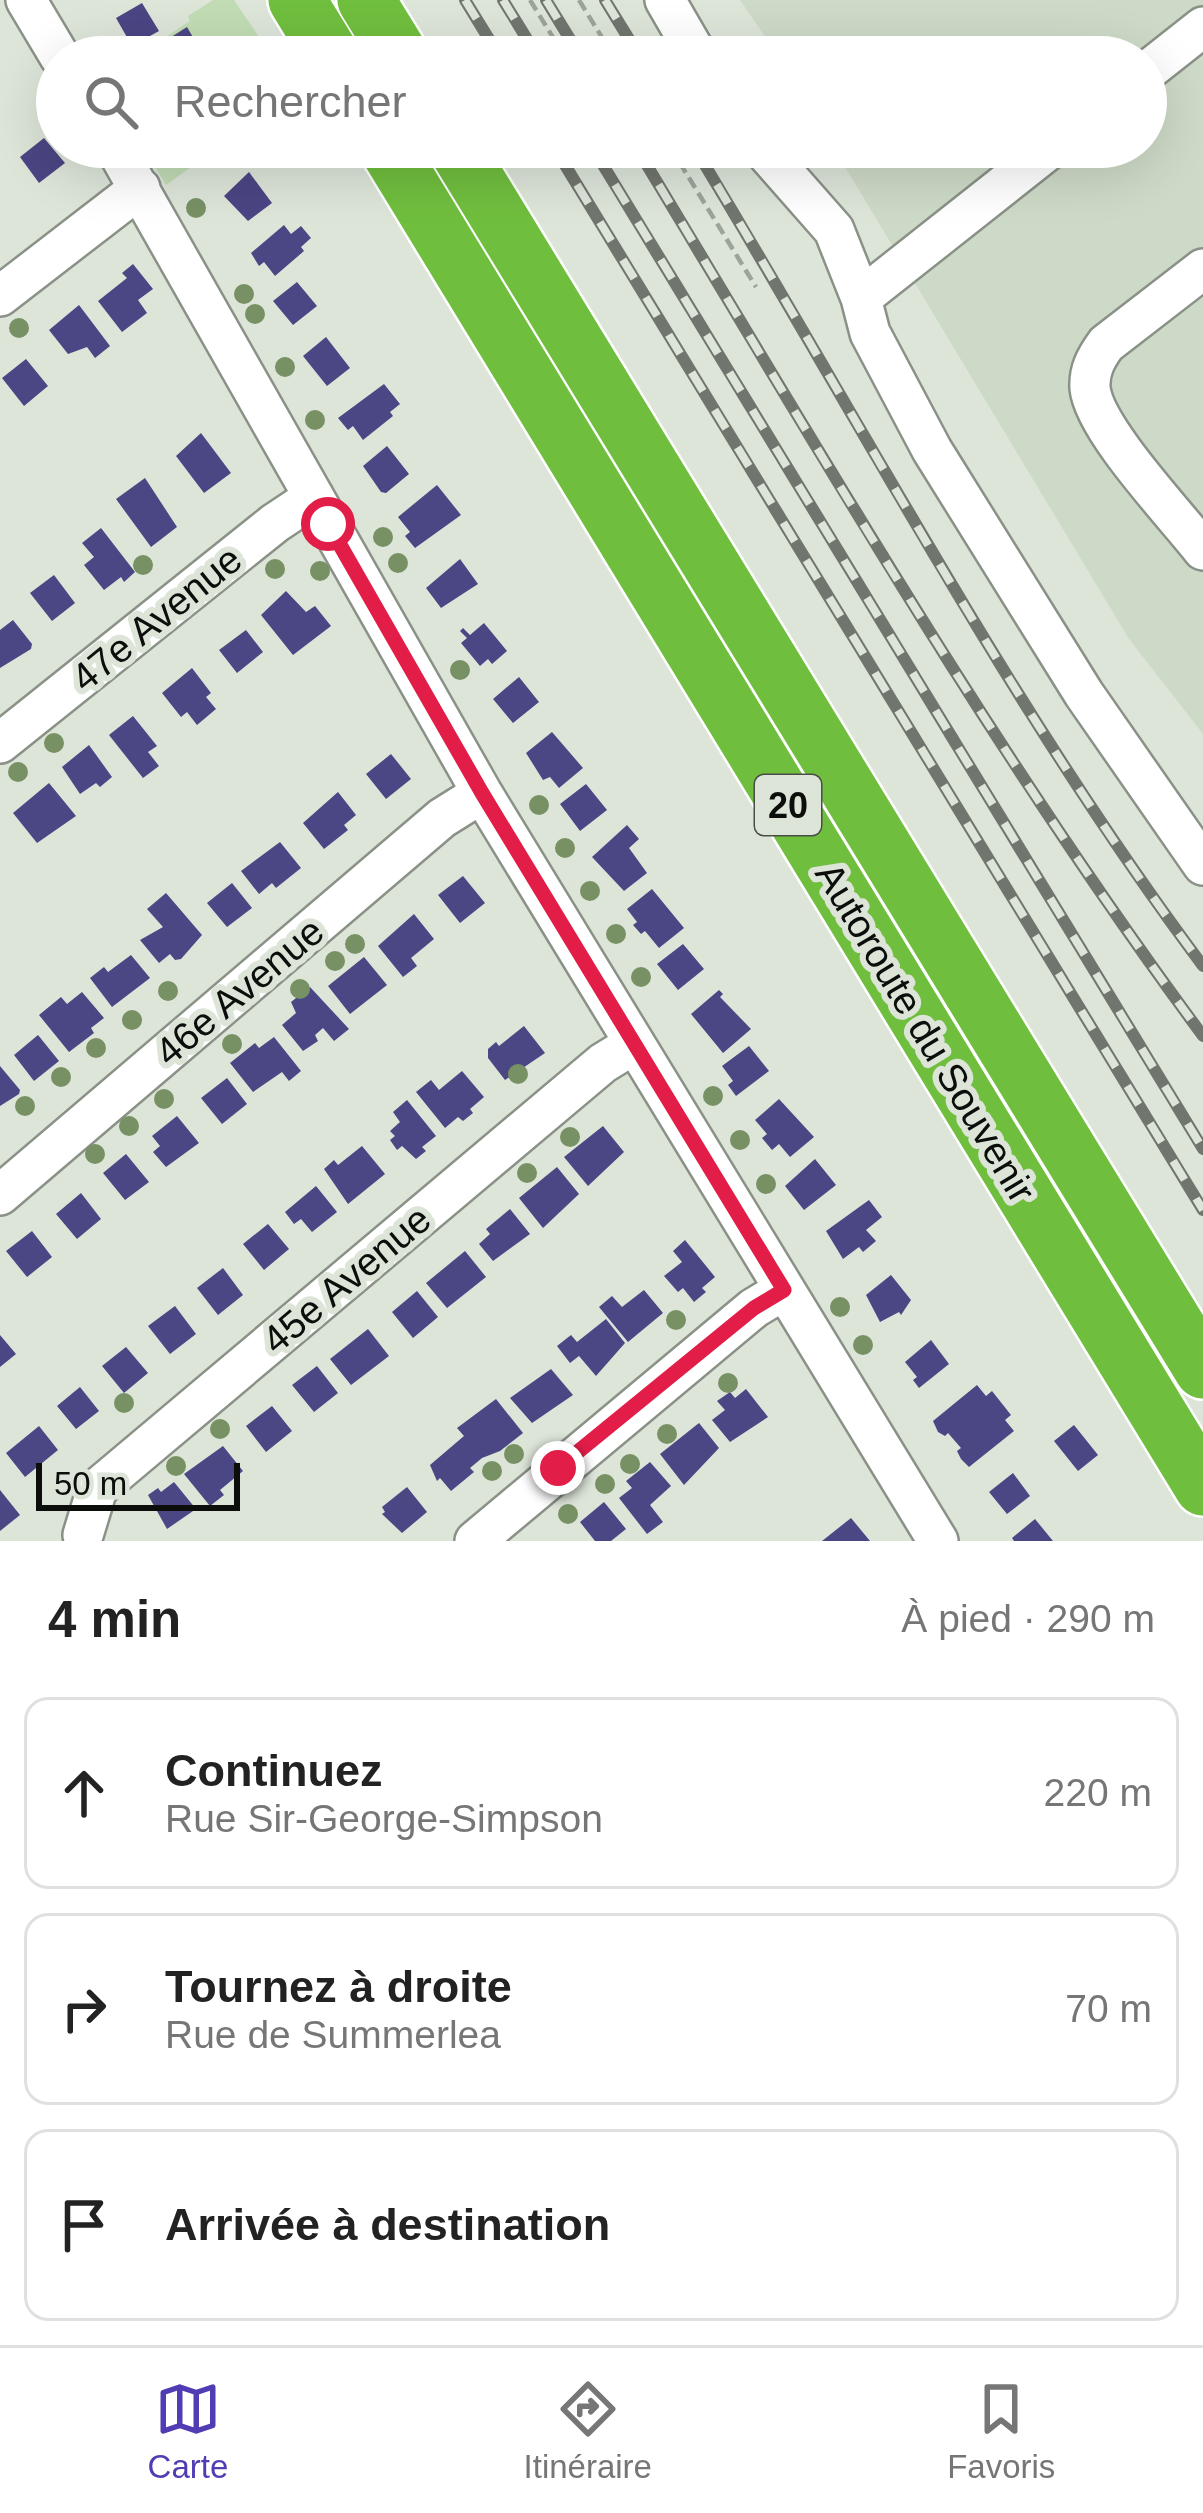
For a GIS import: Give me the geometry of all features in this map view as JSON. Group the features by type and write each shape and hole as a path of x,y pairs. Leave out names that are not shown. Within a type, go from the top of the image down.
{"highway":[{"path":"297,0 319,36"},
{"path":"367,0 388,36"},
{"name":"Autoroute du Souvenir","path":"400,168 1203,1487"},
{"name":"Autoroute du Souvenir","path":"469,168 1203,1370"}],"street":[{"path":"26,0 48,36"},
{"path":"664,0 685,36"},
{"path":"1167,55 1203,26"},
{"path":"128,168 482,793 938,1541"},
{"path":"779,168 834,230 870,332 932,450 1084,694 1203,865"},
{"path":"861,298 1025,168"},
{"path":"0,296 140,188"},
{"path":"1203,269 1106,344 1090,375 1090,392 1110,433 1203,550"},
{"name":"47e Avenue","path":"0,743 314,497"},
{"name":"46e Avenue","path":"0,1195 442,818 482,793"},
{"name":"45e Avenue","path":"86,1539 97,1489 602,1063 634,1044"},
{"path":"475,1541 754,1308 784,1290"}],"path":[{"path":"530,0 552,36"},
{"path":"579,0 601,36"},
{"path":"683,168 756,287"}],"shaded area":[{"path":"740,0 1203,0 1203,734 1129,639 846,168 1167,168 1167,36 765,36"}],"green space":[{"path":"213,0 234,0 258,36 167,36 190,21 188,16"},
{"path":"156,168 190,168 166,185"}],"building":[{"path":"142,3 159,31 126,36 116,18"},
{"path":"36,144 36,168 58,168 39,183 20,157"},
{"path":"249,172 272,203 248,221 224,196"},
{"path":"284,225 291,234 301,226 311,238 301,247 304,251 275,276 264,262 259,266 251,253"},
{"path":"133,264 153,289 138,300 147,313 122,332 98,301 127,278 122,273"},
{"path":"297,282 317,306 293,325 273,301"},
{"path":"79,305 110,346 95,358 87,347 68,354 49,330"},
{"path":"326,337 350,368 327,386 303,356"},
{"path":"26,359 48,386 24,406 2,378"},
{"path":"384,384 400,404 390,412 393,416 363,440 353,426 348,430 338,418"},
{"path":"201,433 231,473 204,493 176,456"},
{"path":"387,446 409,474 386,493 363,466"},
{"path":"145,478 177,527 151,547 116,499"},
{"path":"437,485 461,515 415,548 398,517"},
{"path":"101,528 135,572 104,590 84,565 94,557 82,543"},
{"path":"460,559 478,584 441,608 426,588"},
{"path":"54,575 75,603 52,621 30,593"},
{"path":"286,591 306,612 315,606 331,626 293,655 261,615"},
{"path":"13,620 31,649 0,668 0,630"},
{"path":"484,623 507,651 492,664 488,659 480,666 461,643 467,638 460,631 463,628 470,635"},
{"path":"246,630 263,652 237,673 219,650"},
{"path":"192,668 211,693 206,697 216,709 197,725 187,712 181,717 162,693"},
{"path":"519,677 539,702 513,723 493,699"},
{"path":"133,716 157,746 148,752 159,766 143,778 109,735"},
{"path":"552,732 583,768 559,788 550,777 543,780 526,753"},
{"path":"89,745 112,777 80,794 62,767"},
{"path":"391,754 411,779 386,799 366,774"},
{"path":"49,783 76,816 37,843 13,813"},
{"path":"586,784 607,810 580,831 560,804"},
{"path":"338,792 356,815 344,825 348,830 324,849 303,823"},
{"path":"627,825 639,839 629,848 647,873 624,891 592,857"},
{"path":"280,842 301,868 276,888 272,883 259,894 241,871"},
{"path":"463,876 485,903 460,923 438,895"},
{"path":"232,883 252,908 227,927 207,903"},
{"path":"652,889 684,928 659,948 633,925 637,922 627,909"},
{"path":"166,893 202,935 181,959 170,954 159,963 140,940 163,927 147,909"},
{"path":"414,914 434,939 411,958 417,966 403,977 378,946"},
{"path":"683,944 704,969 678,990 657,964"},
{"path":"131,955 150,978 112,1007 90,978"},
{"path":"364,957 387,985 350,1014 328,986"},
{"path":"310,987 349,1029 334,1041 323,1028 315,1035 318,1041 303,1051 282,1025 296,1013 291,1002"},
{"path":"719,990 720,997 751,1029 723,1053 691,1014"},
{"path":"82,992 104,1018 91,1028 94,1033 69,1052 39,1015 61,997 67,1004"},
{"path":"524,1026 545,1053 505,1080 488,1058 488,1049"},
{"path":"38,1035 59,1061 34,1081 14,1055"},
{"path":"274,1037 301,1071 289,1081 282,1072 253,1092 230,1063 255,1043 259,1048"},
{"path":"749,1046 769,1071 736,1096 728,1085 733,1081 722,1066"},
{"path":"0,1066 20,1090 0,1106"},
{"path":"462,1071 484,1097 463,1121 458,1117 445,1128 416,1092 431,1080 439,1090"},
{"path":"227,1078 247,1104 222,1124 201,1098"},
{"path":"779,1099 814,1137 790,1157 779,1144 772,1150 755,1120"},
{"path":"407,1100 436,1136 416,1159 402,1146 397,1150 390,1140 395,1136 390,1131 400,1122 393,1112"},
{"path":"177,1116 199,1143 166,1167 153,1152 160,1146 152,1136"},
{"path":"603,1126 624,1152 588,1186 564,1157"},
{"path":"362,1146 385,1174 348,1204 324,1169 334,1160 338,1165"},
{"path":"126,1154 149,1182 125,1200 103,1173"},
{"path":"815,1159 836,1185 804,1210 785,1186"},
{"path":"557,1167 579,1194 543,1228 519,1198"},
{"path":"316,1186 337,1212 312,1232 301,1219 294,1224 285,1212"},
{"path":"81,1193 101,1219 77,1239 56,1214"},
{"path":"869,1200 882,1217 866,1230 876,1241 843,1259 826,1231"},
{"path":"510,1209 530,1234 493,1261 479,1244 490,1234 486,1229"},
{"path":"268,1224 289,1249 264,1270 243,1244"},
{"path":"32,1231 52,1257 27,1277 6,1251"},
{"path":"685,1240 715,1277 694,1302 664,1276 682,1262 673,1251"},
{"path":"465,1251 486,1277 447,1308 426,1283"},
{"path":"223,1268 243,1295 218,1315 197,1288"},
{"path":"891,1275 911,1300 901,1315 880,1322 866,1295"},
{"path":"644,1290 663,1313 628,1342 599,1307 612,1296 622,1307"},
{"path":"417,1291 438,1317 413,1338 392,1312"},
{"path":"175,1306 196,1334 170,1354 148,1326"},
{"path":"606,1319 625,1343 596,1376 579,1356 570,1363 557,1346 571,1335 577,1342"},
{"path":"368,1329 389,1356 351,1385 330,1359"},
{"path":"0,1335 16,1354 0,1367"},
{"path":"931,1340 949,1364 919,1388 905,1362"},
{"path":"126,1347 148,1373 124,1393 102,1366"},
{"path":"317,1366 338,1393 314,1412 292,1385"},
{"path":"551,1369 573,1395 532,1423 510,1398"},
{"path":"977,1385 986,1396 992,1391 1011,1415 1005,1420 1014,1431 969,1467 957,1451 961,1448 948,1433 938,1432 933,1421"},
{"path":"80,1387 99,1411 76,1429 57,1406"},
{"path":"746,1389 768,1417 730,1442 712,1420 725,1410 717,1401 730,1392 735,1398"},
{"path":"496,1399 523,1433 482,1458 470,1468 474,1472 451,1491 440,1478 437,1481 430,1465 464,1436 457,1428"},
{"path":"272,1406 292,1431 266,1452 246,1426"},
{"path":"699,1423 719,1448 684,1485 660,1454"},
{"path":"1074,1425 1098,1455 1078,1471 1054,1441"},
{"path":"39,1426 58,1450 25,1477 6,1453"},
{"path":"223,1446 243,1471 220,1490 224,1495 210,1506 184,1474"},
{"path":"650,1462 671,1486 650,1505 663,1522 647,1534 619,1498 632,1488 626,1481"},
{"path":"1013,1473 1030,1496 1007,1514 989,1492"},
{"path":"174,1482 196,1509 167,1529 148,1495"},
{"path":"407,1487 427,1512 402,1533 382,1514 382,1507"},
{"path":"0,1490 20,1515 0,1531"},
{"path":"604,1502 626,1529 611,1541 595,1541 580,1522"},
{"path":"851,1518 870,1541 822,1541"},
{"path":"1035,1519 1053,1541 1014,1541 1012,1538"}],"railway":[{"path":"465,0 487,36"},
{"path":"503,0 525,36"},
{"path":"546,0 568,36"},
{"path":"605,0 627,36"},
{"path":"567,168 1203,1210"},
{"path":"605,168 1203,1149"},
{"path":"649,168 979,710 1203,1036"},
{"path":"706,168 1001,666 1203,966"}],"route":[{"path":"328,524 482,793 784,1290 754,1308 558,1468"}]}
